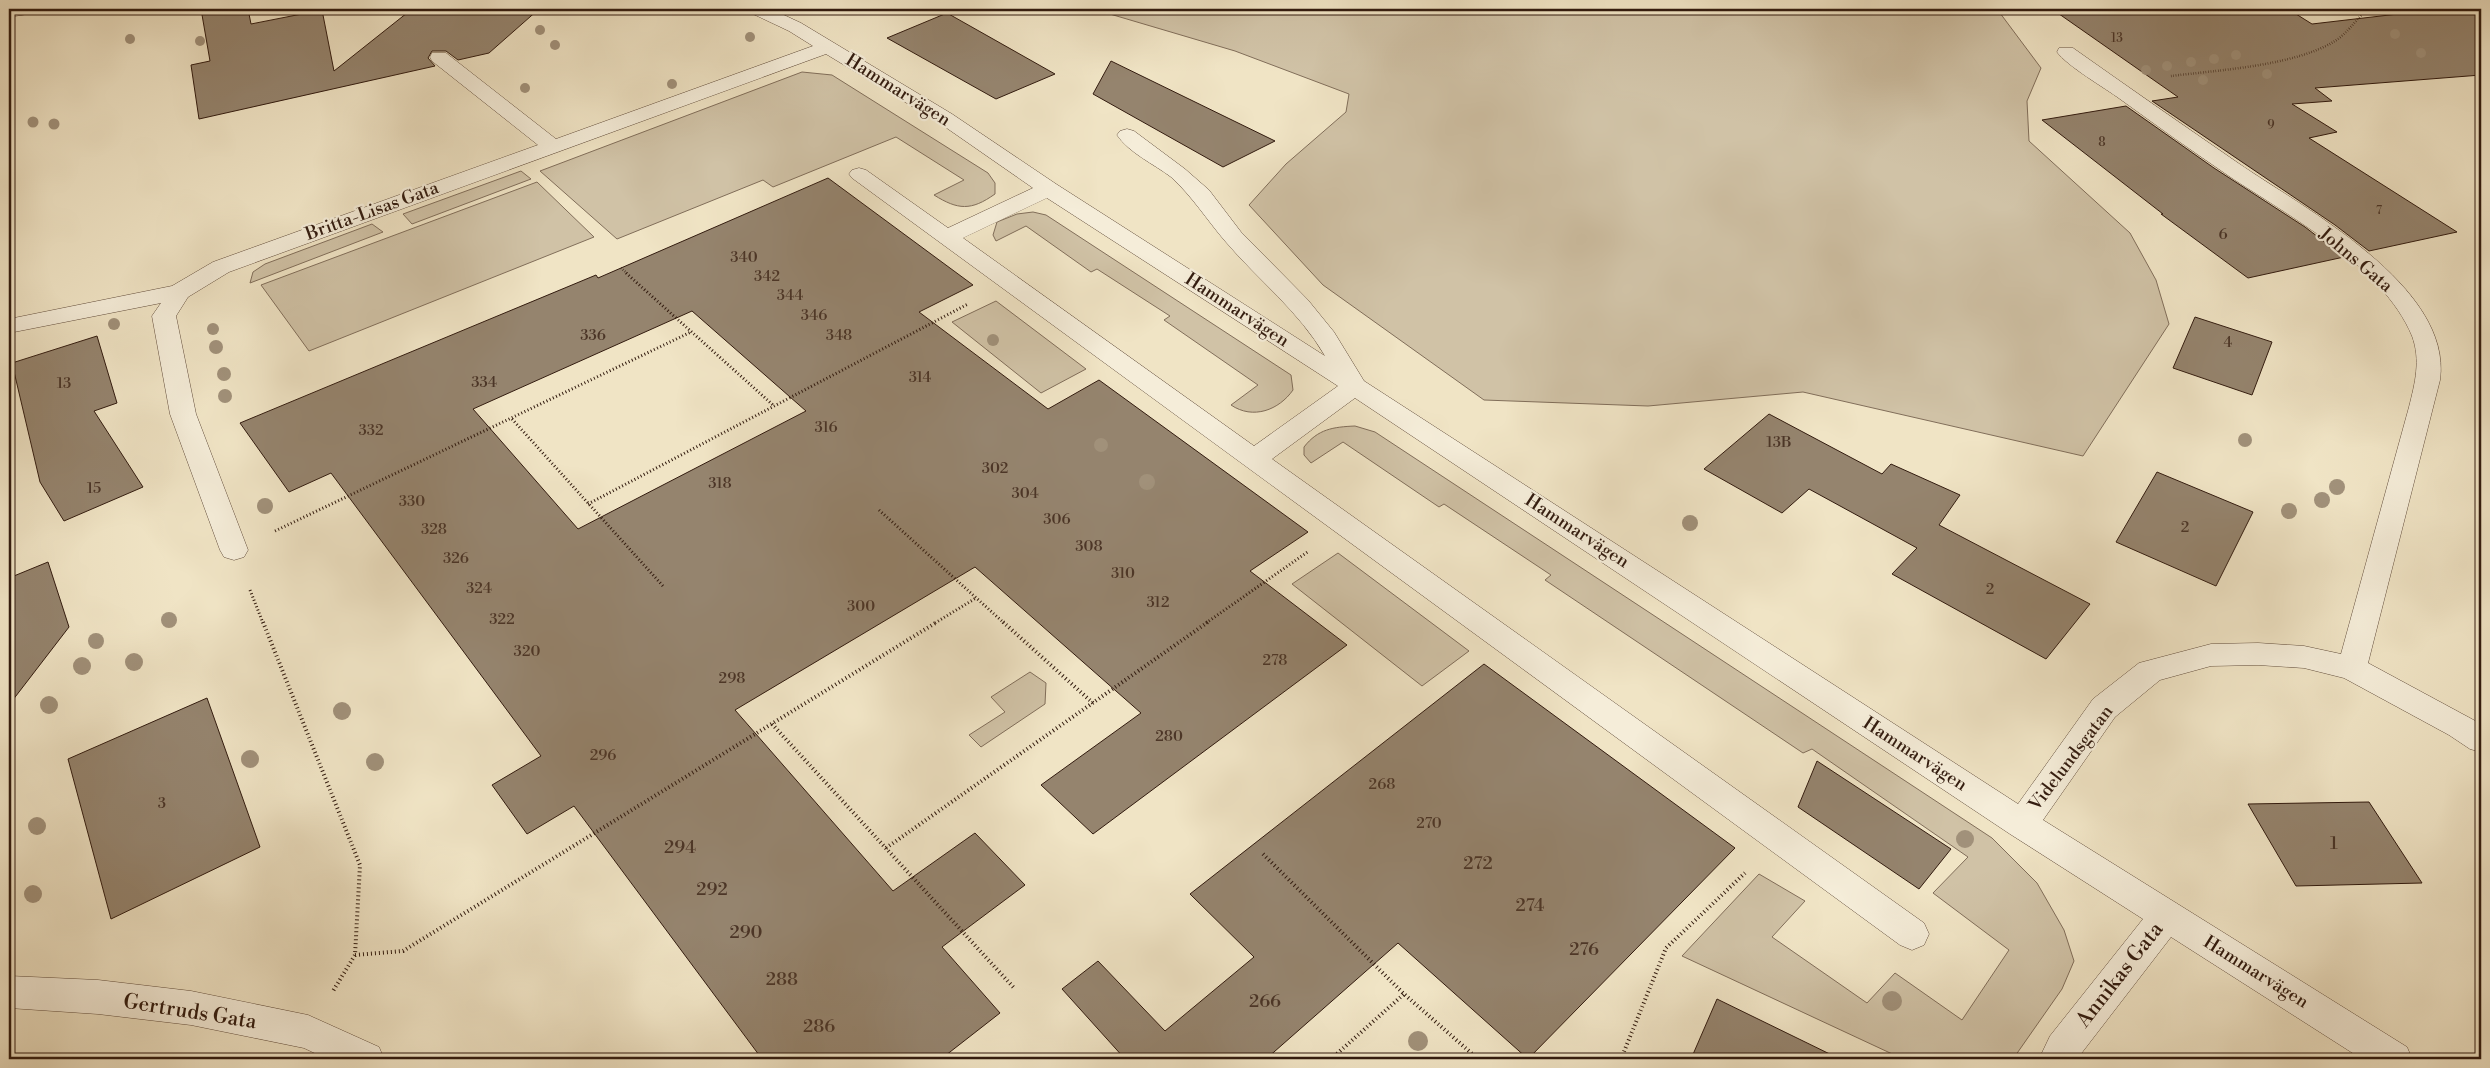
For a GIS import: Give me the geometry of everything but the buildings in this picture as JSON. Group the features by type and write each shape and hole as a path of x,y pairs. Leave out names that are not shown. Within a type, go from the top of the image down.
{"street":[{"path":"9,12 28,9"},
{"name":"Hammarvägen","path":"757,9 795,26 945,118 1048,189 1355,386 2022,824 2394,1059"},
{"name":"Britta-Lisas Gata","path":"234,550 183,414 164,316 179,292 221,266 827,47"},
{"name":"Johns Gata","path":"2066,52 2338,242 2382,278 2408,308 2423,336 2431,364 2426,390 2352,668"},
{"path":"439,57 552,145"},
{"path":"1127,135 1178,173 1201,195 1232,236 1300,305 1326,337 1355,386 1254,459"},
{"path":"859,174 1912,934"},
{"path":"947,238 1048,189"},
{"path":"9,326 179,292"},
{"name":"Videlundsgatan","path":"2022,824 2104,708 2150,671 2211,655 2258,654 2304,657 2352,668 2460,726 2481,740"},
{"name":"Annikas Gata","path":"2057,1059 2063,1048 2166,916"},
{"name":"Gertruds Gata","path":"9,992 98,997 191,1008 308,1032 366,1059"}],"path":[{"path":"2113,86 2310,52 2333,43 2348,33 2368,9"},
{"path":"621,268 773,405"},
{"path":"588,504 1009,282"},
{"path":"308,1032 355,954 360,865 234,550 691,332"},
{"path":"512,419 663,586"},
{"path":"879,510 1094,704"},
{"path":"886,848 1094,704 1346,525"},
{"path":"355,954 403,951 976,598"},
{"path":"772,724 1015,989"},
{"path":"1621,1059 1666,948 1780,839"},
{"path":"1263,854 1404,994 1478,1059"},
{"path":"1331,1059 1404,994"}],"shaded area":[{"path":"1093,9 1997,9 2041,68 2027,101 2029,141 2130,233 2156,280 2169,324 2083,456 1803,392 1648,406 1484,400 1323,285 1249,205 1286,164 1346,112 1349,94 1235,51"},
{"path":"802,72 832,75 988,173 995,183 995,194 971,206 950,204 934,195 964,180 896,137 773,187 763,180 617,239 540,171"},
{"path":"521,171 531,179 412,224 403,214"},
{"path":"537,182 594,237 309,351 261,285"},
{"path":"1033,212 1046,215 1291,375 1293,390 1280,403 1265,411 1248,412 1231,405 1258,385 1164,320 1170,316 1097,269 1091,272 1026,226 996,241 993,235 997,222 1017,214"},
{"path":"372,224 383,232 250,283 253,272 265,264"},
{"path":"996,301 1086,369 1041,393 952,322"},
{"path":"1355,426 1375,432 1992,838 2037,883 2064,930 2074,961 2062,989 2013,1059 1903,1059 1682,956 1759,874 1805,901 1772,937 1867,1003 1895,973 1962,1020 2009,950 1933,893 1968,857 1812,749 1803,753 1545,580 1551,575 1444,504 1439,507 1343,442 1311,463 1304,455 1304,447 1320,433 1333,428"},
{"path":"1338,553 1469,651 1422,686 1292,584"},
{"path":"1030,672 1046,683 1045,704 981,747 969,735 1005,712 991,697"}]}
